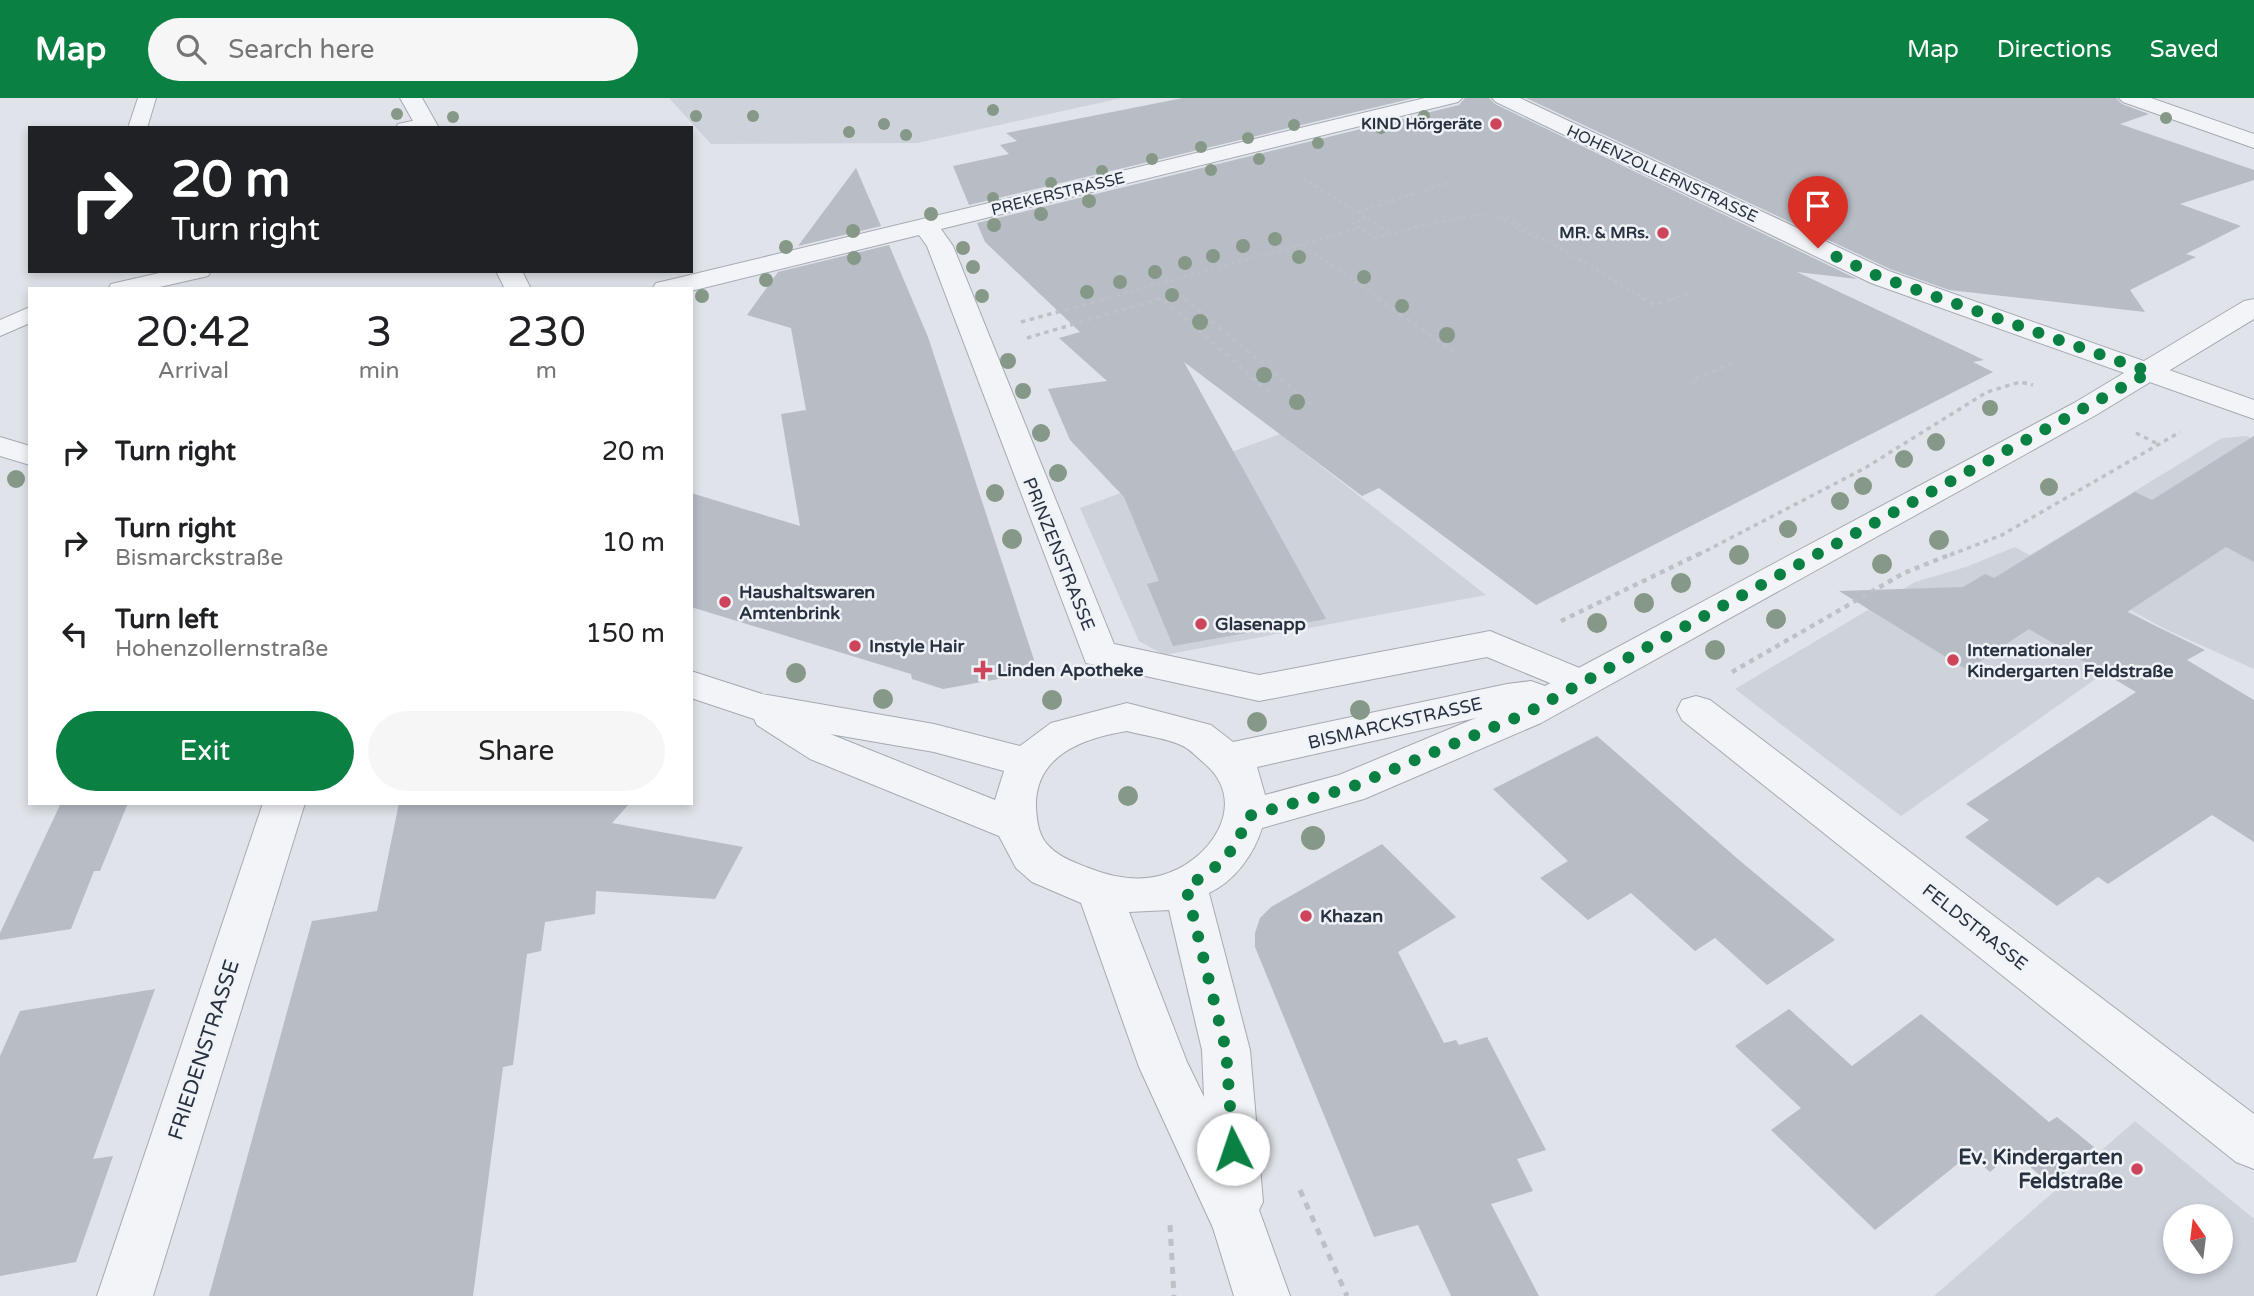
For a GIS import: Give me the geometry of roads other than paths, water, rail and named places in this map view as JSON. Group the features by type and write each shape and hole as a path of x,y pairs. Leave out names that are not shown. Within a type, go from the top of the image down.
{"street":[{"path":"411,98 420,126"},
{"name":"PREKERSTRASSE","path":"673,287 1451,98"},
{"name":"HOHENZOLLERNSTRASSE","path":"1503,98 1880,277 2254,411"},
{"path":"2130,98 2254,141"},
{"name":"PRINZENSTRASSE","path":"926,226 940,246 975,342 1099,654 1259,688 1490,644 1571,688"},
{"name":"BISMARCKSTRASSE","path":"1248,816 1349,788 1527,713 2150,372 2254,307"},
{"path":"0,446 28,455"},
{"path":"693,685 759,707 934,738 1029,763"},
{"name":"BISMARCKSTRASSE","path":"1230,758 1507,698 1571,688"},
{"path":"759,707 824,749 1014,825"},
{"name":"FELDSTRASSE","path":"1696,710 2254,1144"},
{"path":"1127,717 1166,722 1202,735 1230,758 1245,786 1248,816 1238,844 1217,868 1186,887 1144,897 1100,894 1069,884 1042,866 1024,845 1014,825 1015,790 1029,763 1054,738 1089,723 1127,717"},
{"name":"FRIEDENSTRASSE","path":"125,1296 283,805"},
{"path":"1186,887 1226,1050 1238,1223"},
{"path":"1100,894 1164,1067 1238,1223 1262,1296"}],"lane":[{"path":"138,126 147,98"},
{"path":"128,287 191,273"},
{"path":"0,329 28,315"}],"place":[{"name":"KIND Hörgeräte","path":"1496,124"},
{"name":"MR. & MRs.","path":"1663,233"},
{"name":"Haushaltswaren Amtenbrink","path":"725,602"},
{"name":"Glasenapp","path":"1201,624"},
{"name":"Instyle Hair","path":"855,646"},
{"name":"Internationaler Kindergarten Feldstraße","path":"1953,660"},
{"name":"Linden Apotheke","path":"983,670"},
{"name":"Khazan","path":"1306,916"},
{"name":"Ev. Kindergarten Feldstraße","path":"2137,1169"}]}
